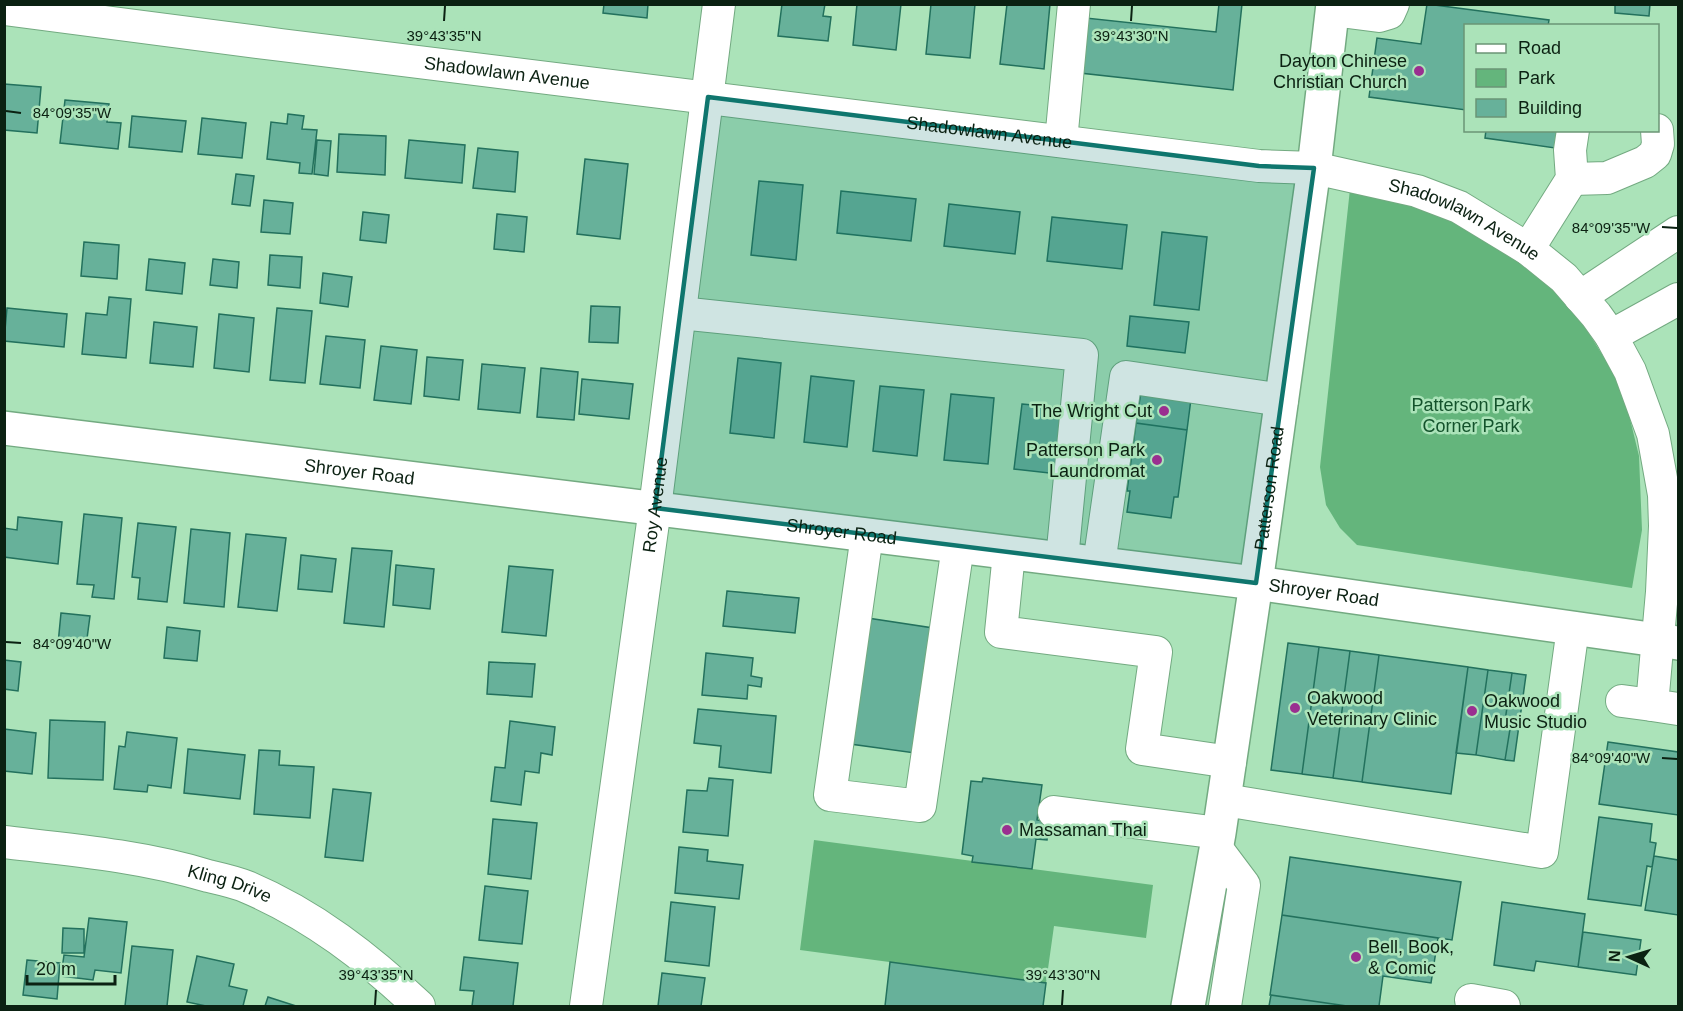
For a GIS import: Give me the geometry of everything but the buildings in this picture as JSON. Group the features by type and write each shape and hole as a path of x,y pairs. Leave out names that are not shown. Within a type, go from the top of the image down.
{"main road":[{"name":"Patterson Road","path":"1188,1006 1225,800 1257,583 1314,168 1333,7"},
{"name":"Shroyer Road","path":"4,428 1257,583 1669,642"}],"street":[{"name":"Roy Avenue","path":"586,1006 655,508 719,4"},
{"path":"1061,141 1074,4"},
{"path":"1333,7 1379,16 1389,13 1393,4"},
{"name":"Shadowlawn Avenue","path":"4,9 1259,166 1314,168 1417,191 1459,207 1528,249 1564,278 1611,336 1630,370 1653,435 1669,466 1664,495 1669,642 1665,707"},
{"path":"1528,249 1572,179 1570,150 1573,132"},
{"path":"1572,179 1607,178 1645,162 1655,154 1658,144 1657,132"},
{"path":"1580,297 1678,232"},
{"path":"1611,336 1678,299"},
{"path":"680,313 1082,355 1062,559"},
{"path":"1099,564 1126,377 1282,400"},
{"path":"867,535 830,795 920,806 958,546"},
{"path":"1009,553 1001,632 1156,652 1142,749 1230,762"},
{"path":"1225,800 1542,852 1573,628"},
{"path":"1622,701 1665,707"},
{"path":"1054,812 1218,841 1244,885 1225,1006"},
{"name":"Kling Drive","path":"4,842 169,864 245,886 292,909 344,942 378,968 419,1006"},
{"path":"1471,1000 1504,1006"}],"highlighted area":[{"path":"708,97 1259,166 1314,168 1256,583 655,508"}],"green space":[{"name":"Patterson Park Corner Park","path":"1350,189 1413,203 1467,224 1520,256 1578,316 1622,386 1639,456 1642,530 1632,588 1357,545 1340,528 1326,505 1320,467"},
{"path":"814,840 1153,885 1146,938 1054,926 1046,983 800,950"}],"place":[{"name":"Dayton Chinese Christian Church","path":"1419,71"},
{"name":"The Wright Cut","path":"1164,411"},
{"name":"Patterson Park Laundromat","path":"1157,460"},
{"name":"Oakwood Veterinary Clinic","path":"1295,708"},
{"name":"Oakwood Music Studio","path":"1472,711"},
{"name":"Massaman Thai","path":"1007,830"},
{"name":"Bell, Book, & Comic","path":"1356,957"}]}
